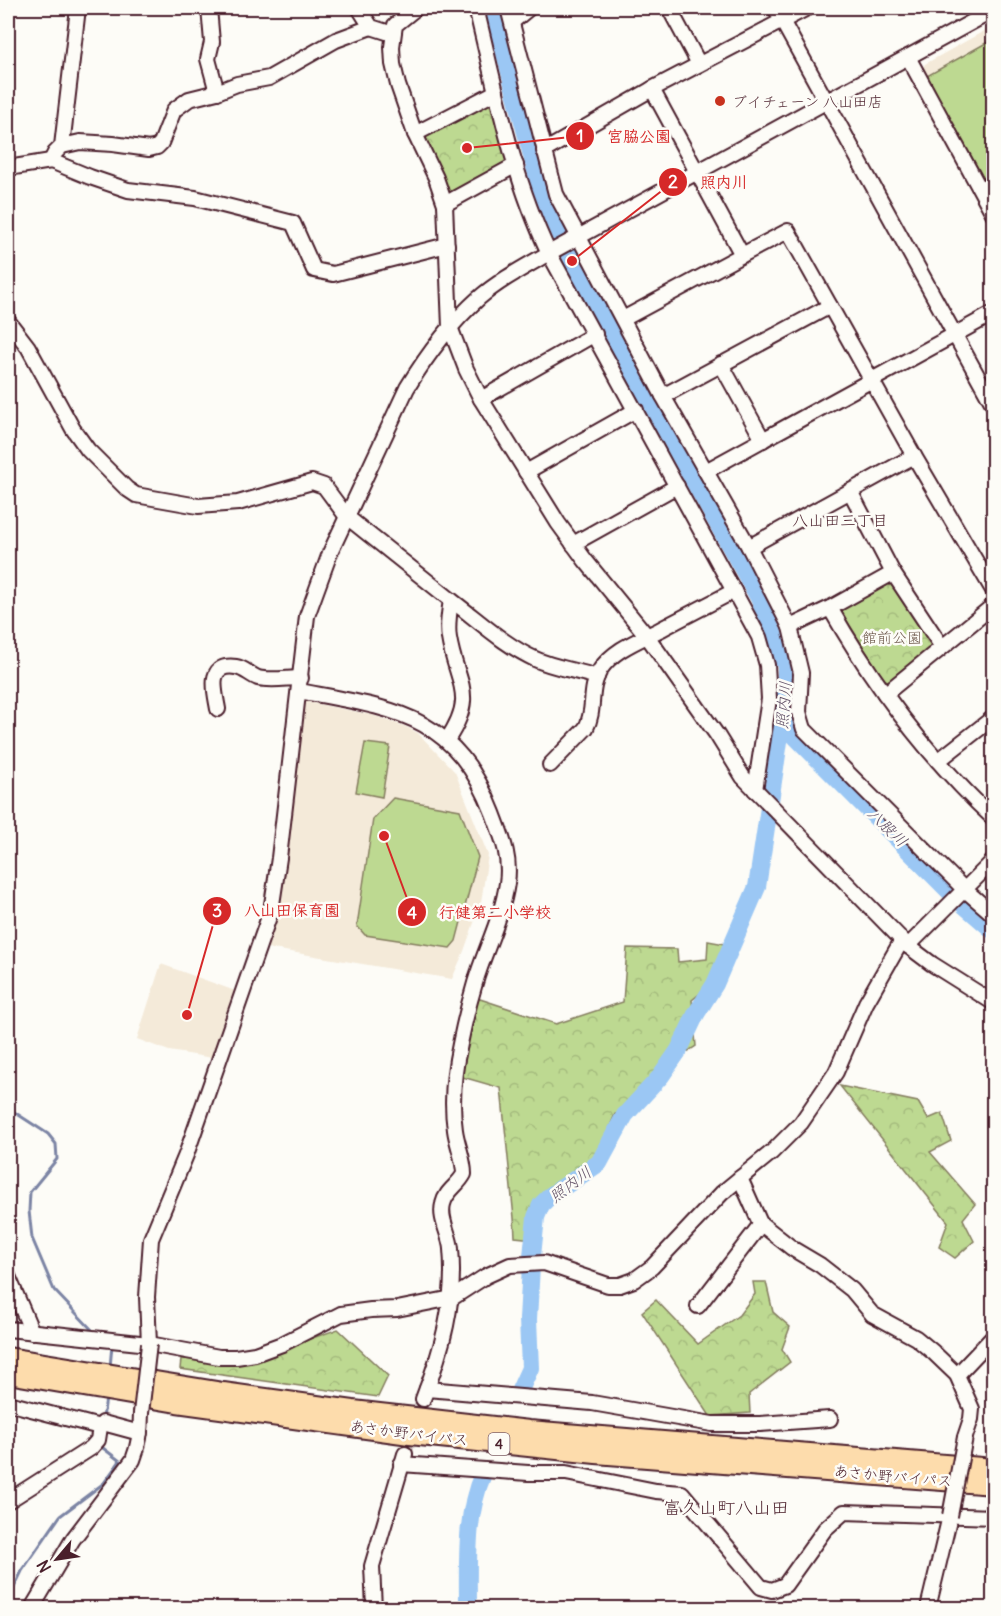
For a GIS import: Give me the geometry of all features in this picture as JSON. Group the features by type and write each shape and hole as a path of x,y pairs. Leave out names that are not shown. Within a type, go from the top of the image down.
{"highway":[{"name":"あさか野バイパス","path":"8,1358 223,1393 517,1430 993,1469"},
{"name":"あさか野バイパス","path":"8,1373 177,1402 410,1434 607,1454 993,1484"}],"street":[{"path":"62,146 78,8"},
{"path":"209,8 212,42 208,59 217,92"},
{"path":"358,8 371,27 393,34"},
{"path":"416,8 395,25 393,64 415,134 436,178 445,204 450,327 466,369 481,399 525,472 573,544 647,636 717,735 743,777 905,943 932,964 993,1003"},
{"path":"476,8 496,92 533,219 549,253 759,637 767,665 769,683 767,717 755,790"},
{"path":"508,8 556,194 663,396 749,547 790,627 801,673 799,712 804,729 964,889 993,915"},
{"path":"512,22 529,8"},
{"path":"669,8 699,64"},
{"path":"775,8 993,406"},
{"path":"544,151 652,89 807,8"},
{"path":"32,1608 73,1539 128,1468 138,1448 149,1344 147,1297 151,1239 186,1155 271,911 307,616 330,553 407,388 427,356 450,327 480,297 501,281 993,10"},
{"path":"51,161 62,146 80,142 149,149 157,147 161,143 176,106 189,99 237,84 269,78 336,40 371,27"},
{"path":"908,57 993,215"},
{"path":"652,89 742,255"},
{"path":"415,134 496,92"},
{"path":"8,168 51,161 128,190 195,198 293,223 314,270 333,274 447,245"},
{"path":"445,204 516,165"},
{"path":"623,320 788,231 993,592"},
{"path":"663,396 830,306"},
{"path":"706,471 993,313"},
{"path":"8,323 28,347 84,445 95,459 131,492 164,501 198,506 238,503 312,482 324,486 347,517 507,642 550,666 597,676"},
{"path":"481,399 595,334"},
{"path":"721,364 763,440"},
{"path":"525,472 636,410"},
{"path":"749,547 914,456"},
{"path":"573,544 677,486"},
{"path":"850,491 893,573 942,647"},
{"path":"790,627 893,573"},
{"path":"550,765 587,726 592,688 602,668 617,653 734,591"},
{"path":"447,740 457,726 464,695 449,638 451,600"},
{"path":"885,694 993,605"},
{"path":"830,608 885,694 938,761 993,819"},
{"path":"218,708 214,678 217,672 236,667 260,678 300,685 413,718 447,740 463,756 478,780 504,842 507,855 507,885 498,920 476,982 460,1045 455,1087 454,1125 464,1174 448,1192 441,1212 451,1247 452,1298 449,1319 425,1394 592,1403 712,1424 760,1424 830,1419"},
{"path":"938,761 993,717"},
{"path":"8,1329 149,1344 206,1355 236,1357 255,1354 282,1344 340,1314 398,1309 452,1298 495,1271 510,1265 544,1263 608,1285 626,1284 644,1275 722,1193 772,1152 801,1123 836,1072 866,1003 905,943 993,860"},
{"path":"740,1178 747,1198 761,1224 852,1290 872,1314 916,1338 933,1352 957,1376 972,1409 928,1608"},
{"path":"698,1305 761,1224"},
{"path":"8,1276 32,1332"},
{"path":"957,1376 993,1336"},
{"path":"8,1403 100,1427"},
{"path":"8,1501 91,1448 98,1440 103,1423 140,1433"},
{"path":"374,1608 372,1566 403,1459 566,1473 656,1491 682,1493 761,1587 772,1590 785,1585 825,1528 844,1512 993,1517"}],"shaded area":[{"path":"993,26 993,203 921,71 925,64"},
{"path":"303,701 372,715 404,726 418,733 455,772 488,855 481,903 452,979 267,948 276,910 298,760"},
{"path":"161,964 238,992 213,1058 169,1051 137,1039"}],"green space":[{"path":"993,39 993,190 989,188 927,76"},
{"path":"489,100 494,101 509,158 507,163 448,194 423,138 426,133"},
{"name":"館前公園","path":"888,581 893,583 933,644 933,649 890,682 883,679 842,613 842,606"},
{"path":"365,743 390,746 382,797 356,792"},
{"path":"393,798 460,810 478,857 456,941 450,948 365,935 357,926 373,819"},
{"path":"708,941 725,944 714,982 692,1000 696,1046 663,1068 624,1111 615,1114 595,1162 546,1204 534,1239 515,1237 501,1088 459,1076 474,997 556,1024 623,1002 627,948 677,949 678,962 707,959"},
{"path":"840,1086 918,1102 928,1119 942,1113 951,1141 930,1152 975,1204 963,1219 974,1241 955,1258 939,1247 948,1222"},
{"path":"753,1282 766,1282 773,1312 790,1327 782,1349 790,1362 749,1394 750,1413 710,1416 642,1312 656,1300 698,1344 739,1315 755,1294"},
{"path":"338,1329 388,1376 378,1397 180,1369 181,1359 245,1362"}],"waterway":[{"name":"照内川","path":"493,8 543,197 572,261 759,598 786,666 786,695 757,887 715,984 696,1014 679,1050 661,1076 625,1115 599,1163 550,1196 541,1205 536,1217 531,1266 528,1319 530,1368 520,1390"},
{"name":"八股川","path":"782,723 957,899 994,931"},
{"path":"8,1108 48,1134 56,1144 57,1159 30,1192 29,1211 32,1238 54,1290 94,1332"},
{"path":"110,1367 112,1345"},
{"path":"103,1418 106,1398"},
{"path":"8,1600 22,1571 60,1516 104,1483 120,1461 99,1445"},
{"name":"照内川","path":"468,1608 470,1523 477,1489 483,1474"}],"tunnel":[{"path":"405,1454 423,1399"}],"place":[{"name":"ブイチェーン 八山田店","path":"720,101"},
{"name":"宮脇公園","path":"467,148"},
{"name":"照内川","path":"572,261"},
{"name":"行健第二小学校","path":"384,836"},
{"name":"八山田保育園","path":"187,1015"}],"district":[{"name":"八山田三丁目","path":"840,520"},
{"name":"富久山町八山田","path":"726,1507"}]}
